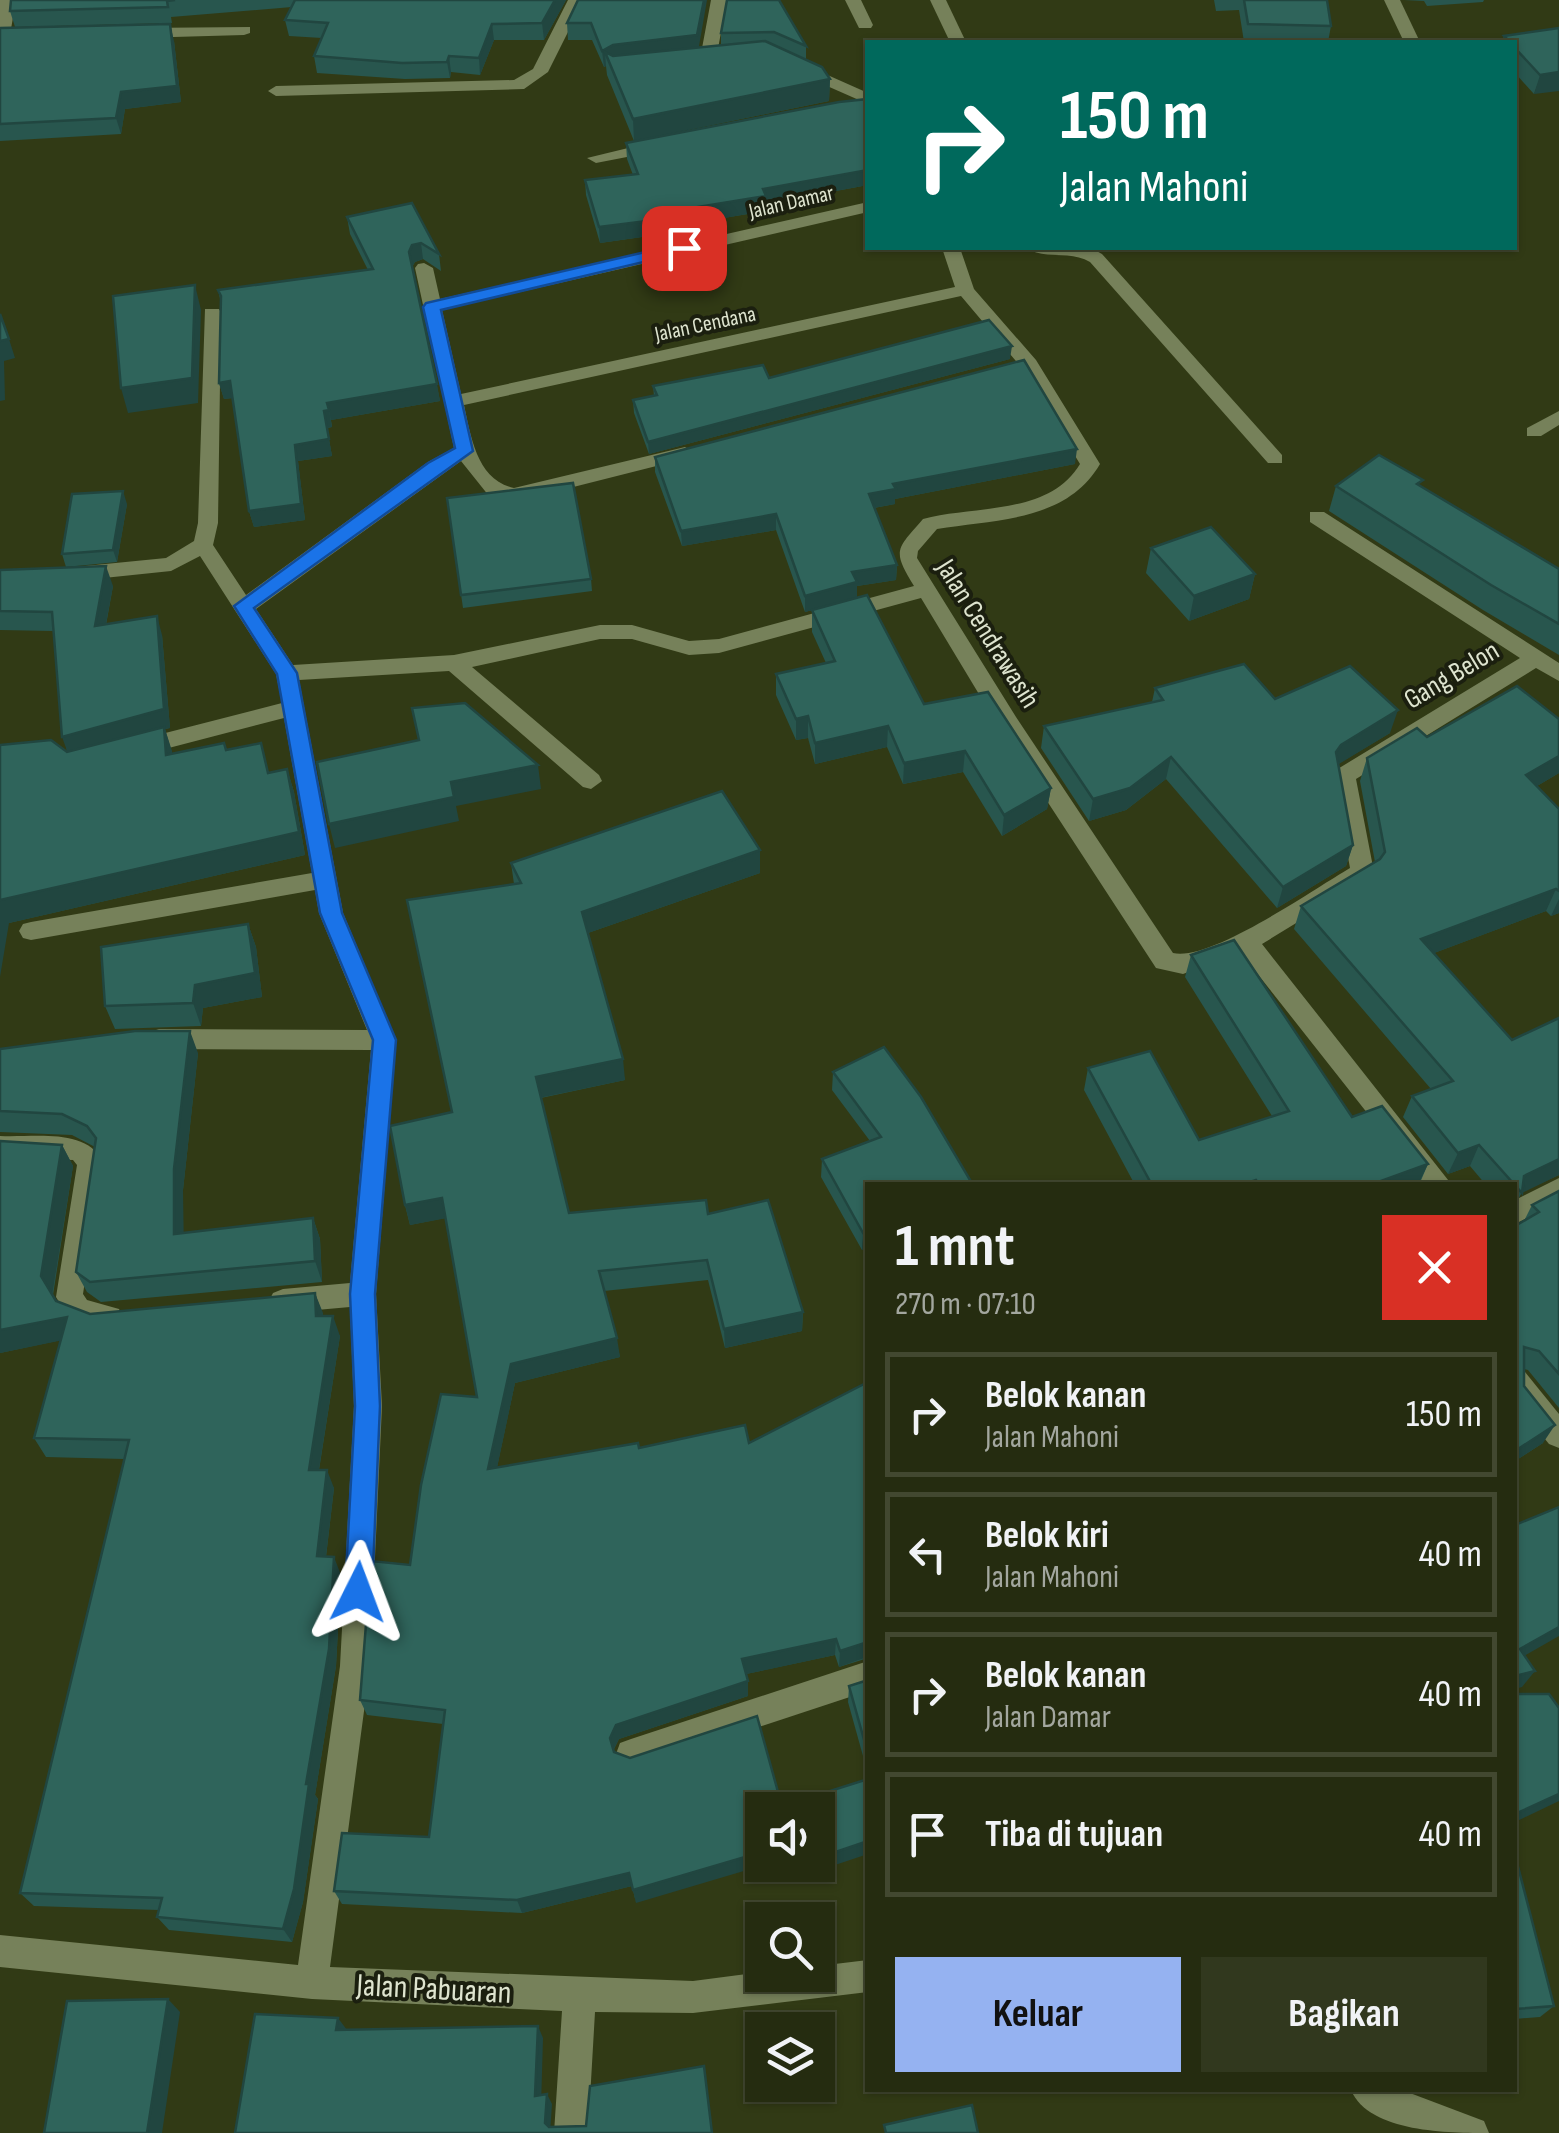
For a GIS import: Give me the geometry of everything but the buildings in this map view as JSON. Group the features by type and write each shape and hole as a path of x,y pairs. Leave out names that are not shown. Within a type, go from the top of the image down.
{"street":[{"path":"8,0 4,34 46,35"},
{"path":"276,91 518,85 540,72 576,0"},
{"path":"708,59 719,0"},
{"path":"853,0 865,25"},
{"path":"938,0 957,40"},
{"path":"1392,0 1411,40"},
{"path":"126,33 244,30"},
{"path":"690,62 743,56"},
{"path":"785,62 865,100"},
{"path":"848,106 865,102"},
{"path":"596,158 674,142"},
{"name":"Jalan Damar","path":"432,307 865,207"},
{"name":"Jalan Cendrawasih","path":"952,250 965,290 1090,464 1084,482 1064,496 1031,507 927,526 907,556 1008,723 1165,961 1183,964 1246,942"},
{"path":"1068,250 1084,251 1096,258 1275,460"},
{"path":"424,268 464,451 481,478 496,491 514,494 578,483 704,448"},
{"name":"Jalan Cendana","path":"455,401 965,290"},
{"path":"47,576 141,570 172,564 203,544 208,523 212,313"},
{"path":"1534,432 1559,416"},
{"path":"244,606 464,451"},
{"path":"1317,517 1559,673"},
{"path":"203,544 287,673 331,913 384,1040 362,1294 368,1406 354,1666 312,1983"},
{"path":"287,673 454,663 600,632 632,632 688,648 719,646 928,589"},
{"name":"Gang Belon","path":"1246,942 1362,872 1344,776 1534,659"},
{"path":"454,663 591,781"},
{"path":"111,755 293,708"},
{"path":"31,931 324,880"},
{"path":"1246,942 1437,1182"},
{"path":"126,1042 384,1040"},
{"path":"0,1147 78,1150 87,1156 90,1162 69,1297 78,1310 100,1318 137,1314"},
{"path":"1517,1212 1559,1189"},
{"path":"250,1304 362,1294"},
{"path":"1517,1384 1559,1435"},
{"path":"631,1754 865,1677"},
{"name":"Jalan Pabuaran","path":"0,1951 312,1983 580,1995 693,1997 865,1976"},
{"path":"571,2133 580,1995"},
{"path":"1371,2092 1469,2133"}],"route":[{"path":"358,1592 368,1406 362,1294 384,1040 331,913 287,673 244,606 464,451 432,307 684,248"}]}
